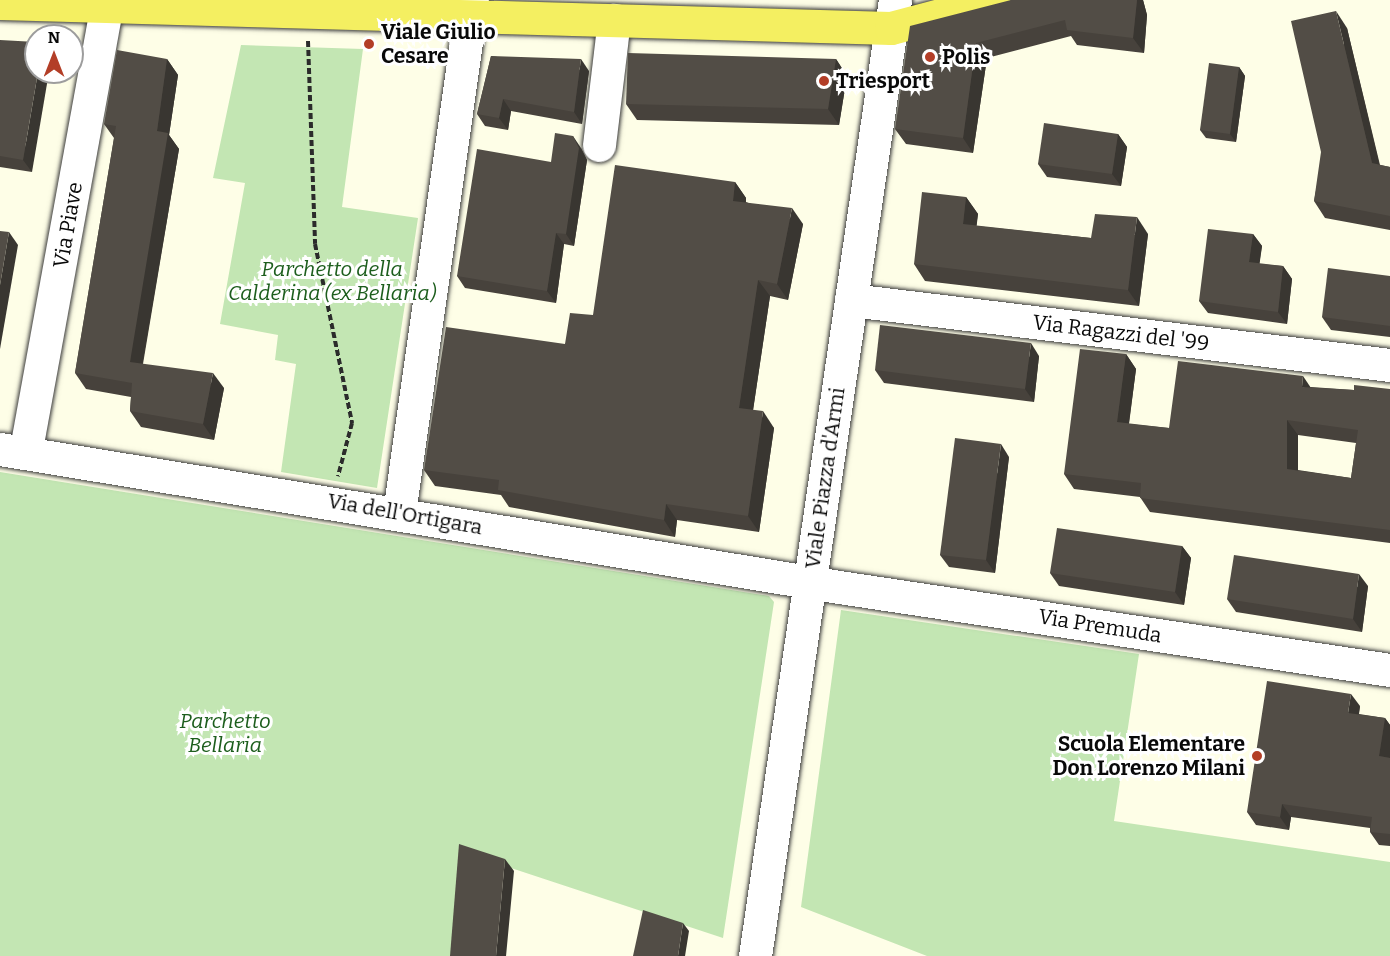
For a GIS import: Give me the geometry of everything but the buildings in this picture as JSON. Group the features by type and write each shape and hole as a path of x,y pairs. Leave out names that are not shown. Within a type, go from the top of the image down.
{"main road":[{"path":"0,3 471,8 614,20 893,14 996,0"}],"street":[{"name":"Via Piave","path":"13,449 108,3"},
{"path":"399,513 471,8"},
{"name":"Viale Piazza d'Armi","path":"755,956 893,14"},
{"path":"599,145 614,20"},
{"name":"Via Ragazzi del '99","path":"852,300 1390,365"},
{"name":"Via dell'Ortigara","path":"13,449 810,582"},
{"name":"Via Premuda","path":"810,582 1390,670"}],"path":[{"path":"308,41 315,244 352,423 336,482"}],"green space":[{"name":"Parchetto della Calderina (ex Bellaria)","path":"241,45 363,49 342,207 418,218 377,488 281,472 296,364 275,360 278,335 220,324 245,183 213,178"},
{"name":"Parchetto Bellaria","path":"0,472 769,596 774,602 723,938 463,852 454,956 0,956"},
{"path":"841,610 1139,654 1114,821 1390,862 1390,956 927,956 801,907"}],"place":[{"name":"Viale Giulio Cesare","path":"369,44"},
{"name":"Polis","path":"930,57"},
{"name":"Triesport","path":"824,81"},
{"name":"Scuola Elementare Don Lorenzo Milani","path":"1257,756"}]}
